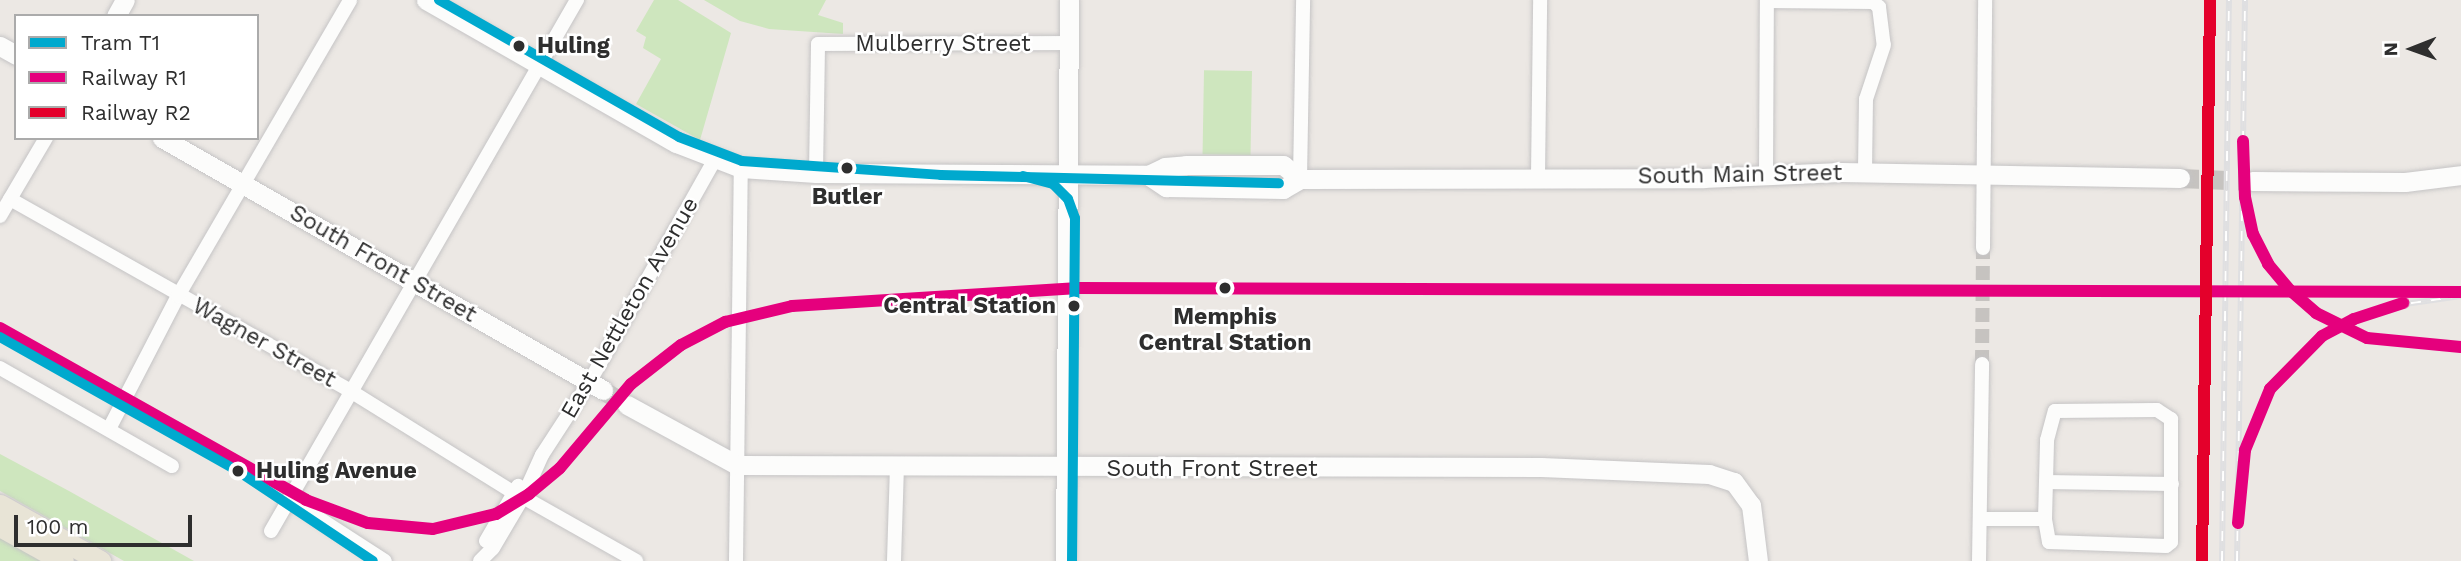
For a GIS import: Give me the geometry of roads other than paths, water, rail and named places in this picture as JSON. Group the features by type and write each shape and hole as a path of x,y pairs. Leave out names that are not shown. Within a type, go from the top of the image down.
{"main road":[{"name":"South Main Street","path":"426,0 676,143 741,167 816,173 1148,175 1165,167 1186,165 1283,165 1300,179 1538,176 1703,178 1766,173 2180,178"},
{"path":"1065,561 1069,0"},
{"name":"South Front Street","path":"166,140 596,386"},
{"path":"2252,181 2405,182 2461,175"},
{"name":"South Front Street","path":"627,405 737,465 1065,469 1541,467 1709,474 1727,479 1741,489 1755,513 1758,561"},
{"path":"0,505 100,561"},
{"path":"0,526 63,561"}],"street":[{"path":"108,429 178,296 350,0"},
{"path":"271,531 577,0"},
{"path":"1300,179 1303,0"},
{"path":"1538,176 1540,0"},
{"path":"1766,173 1767,0 1873,2 1879,7 1884,45 1866,99 1865,173"},
{"path":"1983,248 1985,0"},
{"name":"Mulberry Street","path":"816,173 818,44 1069,43"},
{"path":"4,207 45,140"},
{"name":"East Nettleton Avenue","path":"482,558 493,548 542,455 596,386 715,159"},
{"path":"736,561 741,167"},
{"name":"Wagner Street","path":"4,207 178,296 352,392 519,495 636,561"},
{"path":"1979,561 1982,364"},
{"path":"0,368 172,466"},
{"path":"2157,410 2171,419 2172,484 2172,536 2166,546 2054,545 2045,519 2050,420 2055,411 2157,410"},
{"path":"894,561 897,467"},
{"path":"2046,482 2172,484"},
{"path":"289,499 385,561"},
{"path":"1980,519 2045,519"}],"tunnel":[{"path":"2180,178 2252,181"},
{"path":"1982,364 1983,248"},
{"path":"603,390 627,405"}],"tram line":[{"name":"T1","path":"439,0 679,137 742,161 941,175 1279,183"},
{"name":"T1","path":"1023,176 1053,184 1068,199 1075,218 1072,561"},
{"path":"1160,177 1279,183"},
{"name":"T1","path":"0,337 238,471 373,561"}],"railway":[{"path":"2202,561 2210,0"},
{"path":"2222,561 2229,0"},
{"path":"2237,561 2245,0"},
{"path":"2247,209 2268,264 2291,291 2316,313 2381,342 2461,347"},
{"path":"2244,453 2270,389 2322,336 2391,306 2461,296"}],"rail line":[{"name":"R2","path":"2202,561 2210,0"},
{"name":"R1","path":"2243,141 2245,197 2253,234 2268,264 2291,291 2316,313 2367,338 2461,347"},
{"name":"R1","path":"0,328 306,500 368,523 433,529 496,514 529,494 560,468 631,384 681,345 725,322 792,306 1078,288 2461,292"},
{"name":"R1","path":"2238,523 2245,450 2270,389 2322,336 2354,319 2403,303"}],"place":[{"name":"Huling","path":"519,46"},
{"name":"Butler","path":"847,168"},
{"name":"Memphis Central Station","path":"1225,288"},
{"name":"Central Station","path":"1074,306"},
{"name":"Huling Avenue","path":"238,471"}]}
